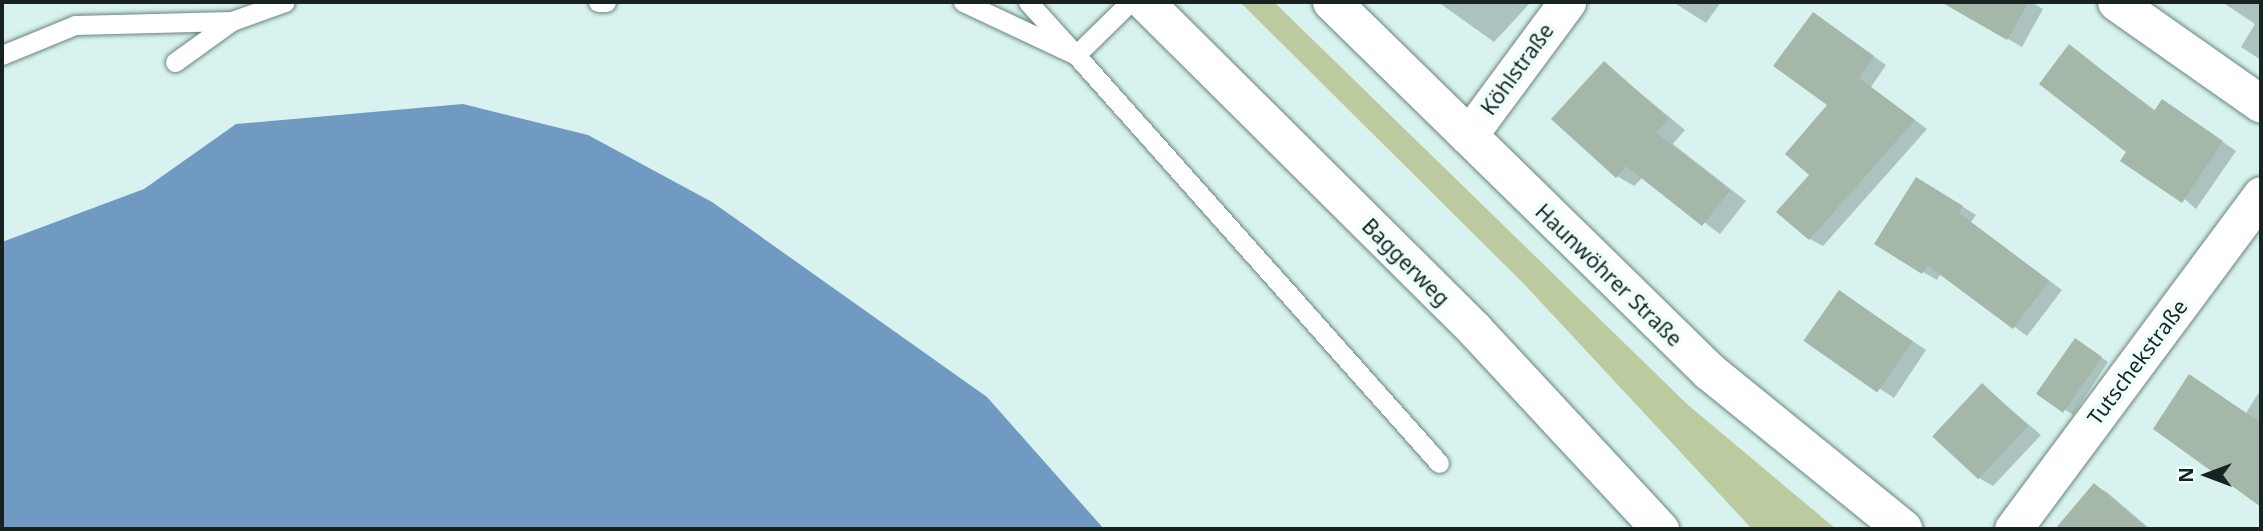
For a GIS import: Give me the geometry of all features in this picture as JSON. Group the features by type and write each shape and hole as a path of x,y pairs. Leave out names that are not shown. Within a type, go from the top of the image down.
{"street":[{"name":"Baggerweg","path":"1145,2 1475,330 1660,529"},
{"name":"Haunwöhrer Straße","path":"1332,2 1710,372 1903,529"},
{"name":"Köhlstraße","path":"1468,136 1566,2"},
{"path":"2116,2 2261,104"},
{"name":"Tutschekstraße","path":"2013,529 2261,195"}],"lane":[{"path":"175,62 232,22 285,2"},
{"path":"598,2 606,2"},
{"path":"964,2 1076,55"},
{"path":"1028,2 1439,463"},
{"path":"1076,55 1130,2"},
{"path":"2,55 75,25 232,22"}],"green space":[{"path":"1240,2 1274,2 1688,405 1836,529 1752,529 1524,284"}],"water":[{"path":"463,104 588,135 712,202 987,397 1104,529 2,529 2,242 144,189 236,124"}],"building":[{"path":"1941,2 2029,2 2007,40"},
{"path":"1813,12 1874,56 1859,78 1915,120 1809,240 1776,212 1809,175 1785,154 1827,105 1773,66"},
{"path":"2069,44 2154,111 2162,99 2223,141 2182,203 2120,161 2126,152 2039,84"},
{"path":"1604,61 1669,119 1656,133 1730,190 1702,226 1626,166 1616,178 1551,119"},
{"path":"1916,177 1963,206 1959,213 2049,281 2013,329 1927,265 1922,274 1874,244"},
{"path":"1839,290 1913,342 1877,392 1803,341"},
{"path":"2075,338 2102,357 2063,413 2036,394"},
{"path":"2189,374 2261,423 2261,507 2153,429"},
{"path":"1982,383 2028,426 1978,479 1932,436"},
{"path":"2094,483 2148,529 2055,529"}]}
